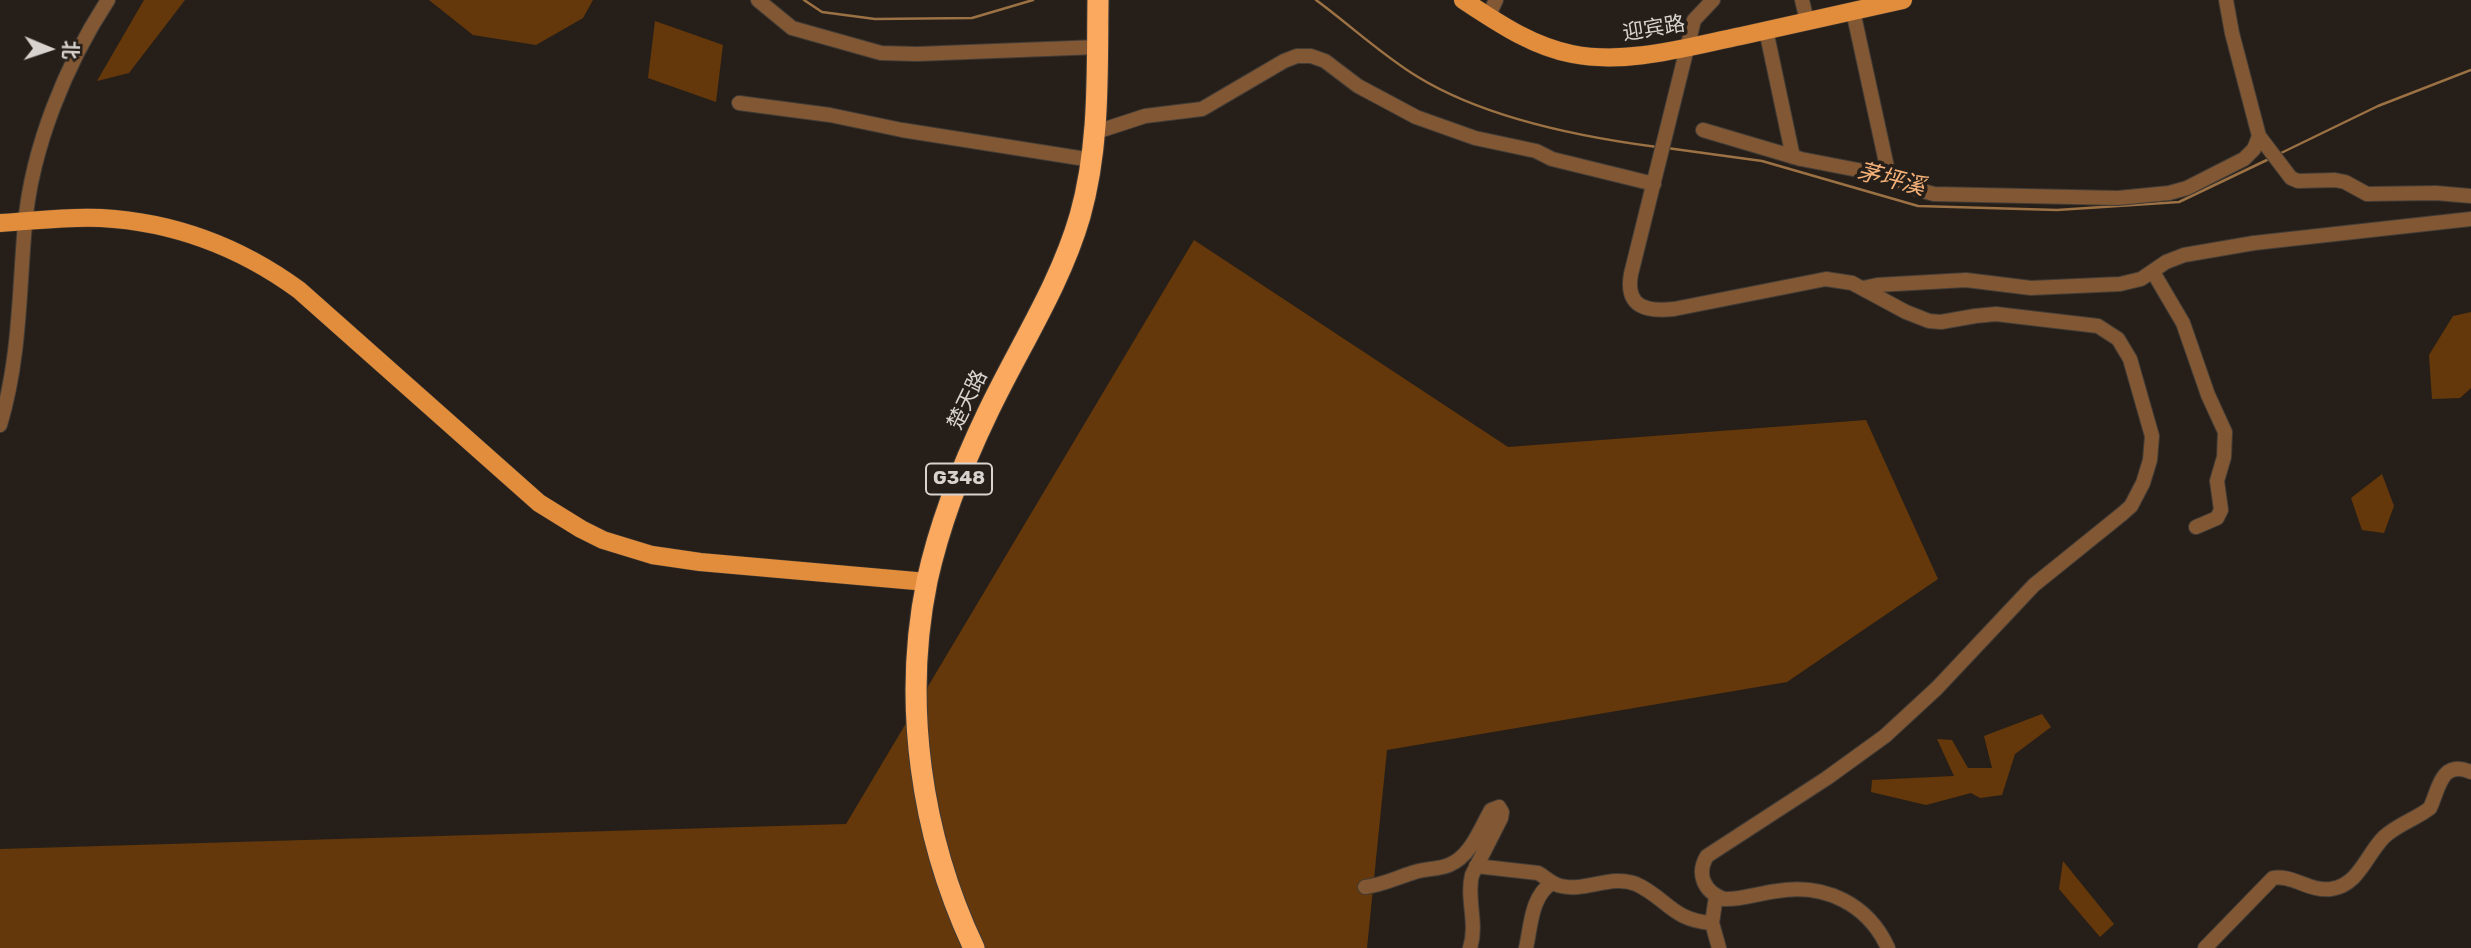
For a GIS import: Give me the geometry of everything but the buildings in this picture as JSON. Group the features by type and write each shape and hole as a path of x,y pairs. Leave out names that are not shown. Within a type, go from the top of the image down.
{"highway":[{"name":"楚天路","path":"974,948 948,887 936,845 919,755 920,627 927,582 945,516 970,452 1065,258 1080,217 1096,132 1098,0"}],"main road":[{"name":"迎宾路","path":"1462,0 1492,8 1527,39 1573,54 1620,57 1687,47 1903,0"},
{"path":"0,223 100,218 136,221 171,228 239,252 299,290 539,503 603,540 627,549 676,559 927,582"}],"street":[{"path":"0,425 13,376 25,221 32,183 55,106 86,37 108,0"},
{"path":"758,0 792,28 881,52 917,54 1098,47"},
{"path":"1713,0 1694,20 1629,288 1630,297 1641,305 1658,310 1674,309 1826,279 1839,280 1863,288 1906,312 1929,321 1941,323 1996,314 2089,324 2105,330 2122,345 2133,367 2150,424 2151,460 2143,484 2131,506 2034,585 1911,713 1856,758 1707,856 1703,862 1702,879 1705,886 1716,896 1731,899 1792,889 1825,892 1846,900 1865,914 1888,948"},
{"path":"1802,0 1807,21"},
{"path":"2226,0 2259,136 2288,174 2298,181 2345,182 2367,194 2436,193 2471,196"},
{"path":"1853,11 1889,176"},
{"path":"1766,30 1793,156"},
{"path":"1096,132 1145,116 1202,109 1284,61 1297,56 1311,56 1325,61 1358,86 1416,117 1475,138 1536,151 1552,159 1655,178"},
{"path":"739,103 830,115 902,130 1092,160"},
{"path":"1703,130 1793,156 1889,176 1934,194 2118,198 2169,193 2187,188 2244,159 2254,149 2259,136"},
{"path":"1863,288 1966,280 2031,288 2109,285 2141,279 2175,257 2254,243 2471,219"},
{"path":"2153,272 2183,323 2208,395 2225,432 2224,457 2217,481 2221,510 2217,518 2196,527"},
{"path":"2205,948 2273,878 2285,878 2320,890 2340,887 2350,881 2384,837 2430,808 2441,779 2446,774 2458,769 2471,772"},
{"path":"1365,887 1379,886 1414,872 1450,864 1472,845 1490,810 1499,807 1501,818 1469,884 1473,922 1470,948"},
{"path":"1476,866 1538,873 1552,883 1574,888 1614,882 1637,885 1685,919 1712,923"},
{"path":"1526,948 1537,897 1542,889 1552,883"},
{"path":"1716,896 1712,923 1719,948"}],"shaded area":[{"path":"144,0 185,0 129,73 97,81"},
{"path":"429,0 593,0 583,18 536,45 473,35"},
{"path":"655,21 723,45 716,102 648,78"},
{"path":"1194,240 1508,447 1866,420 1938,579 1787,682 1387,750 1367,948 0,948 0,849 846,824"},
{"path":"2471,312 2471,388 2460,398 2432,399 2429,355 2453,316"},
{"path":"2382,474 2394,506 2384,533 2362,530 2351,498"},
{"path":"2042,714 2051,727 2015,754 2002,795 1980,798 1971,793 1926,805 1871,792 1872,780 1954,776 1937,739 1952,740 1968,768 1992,768 1984,736"},
{"path":"2063,861 2114,924 2100,937 2059,889"}],"waterway":[{"name":"茅坪溪","path":"804,0 822,12 875,19 972,18 1033,0"},
{"name":"茅坪溪","path":"1316,0 1405,69 1473,104 1534,124 1597,138 1657,147"},
{"name":"茅坪溪","path":"2279,154 2378,106 2471,70"},
{"name":"茅坪溪","path":"1667,148 1762,161 1918,206 2057,210 2179,202 2269,159"}]}
